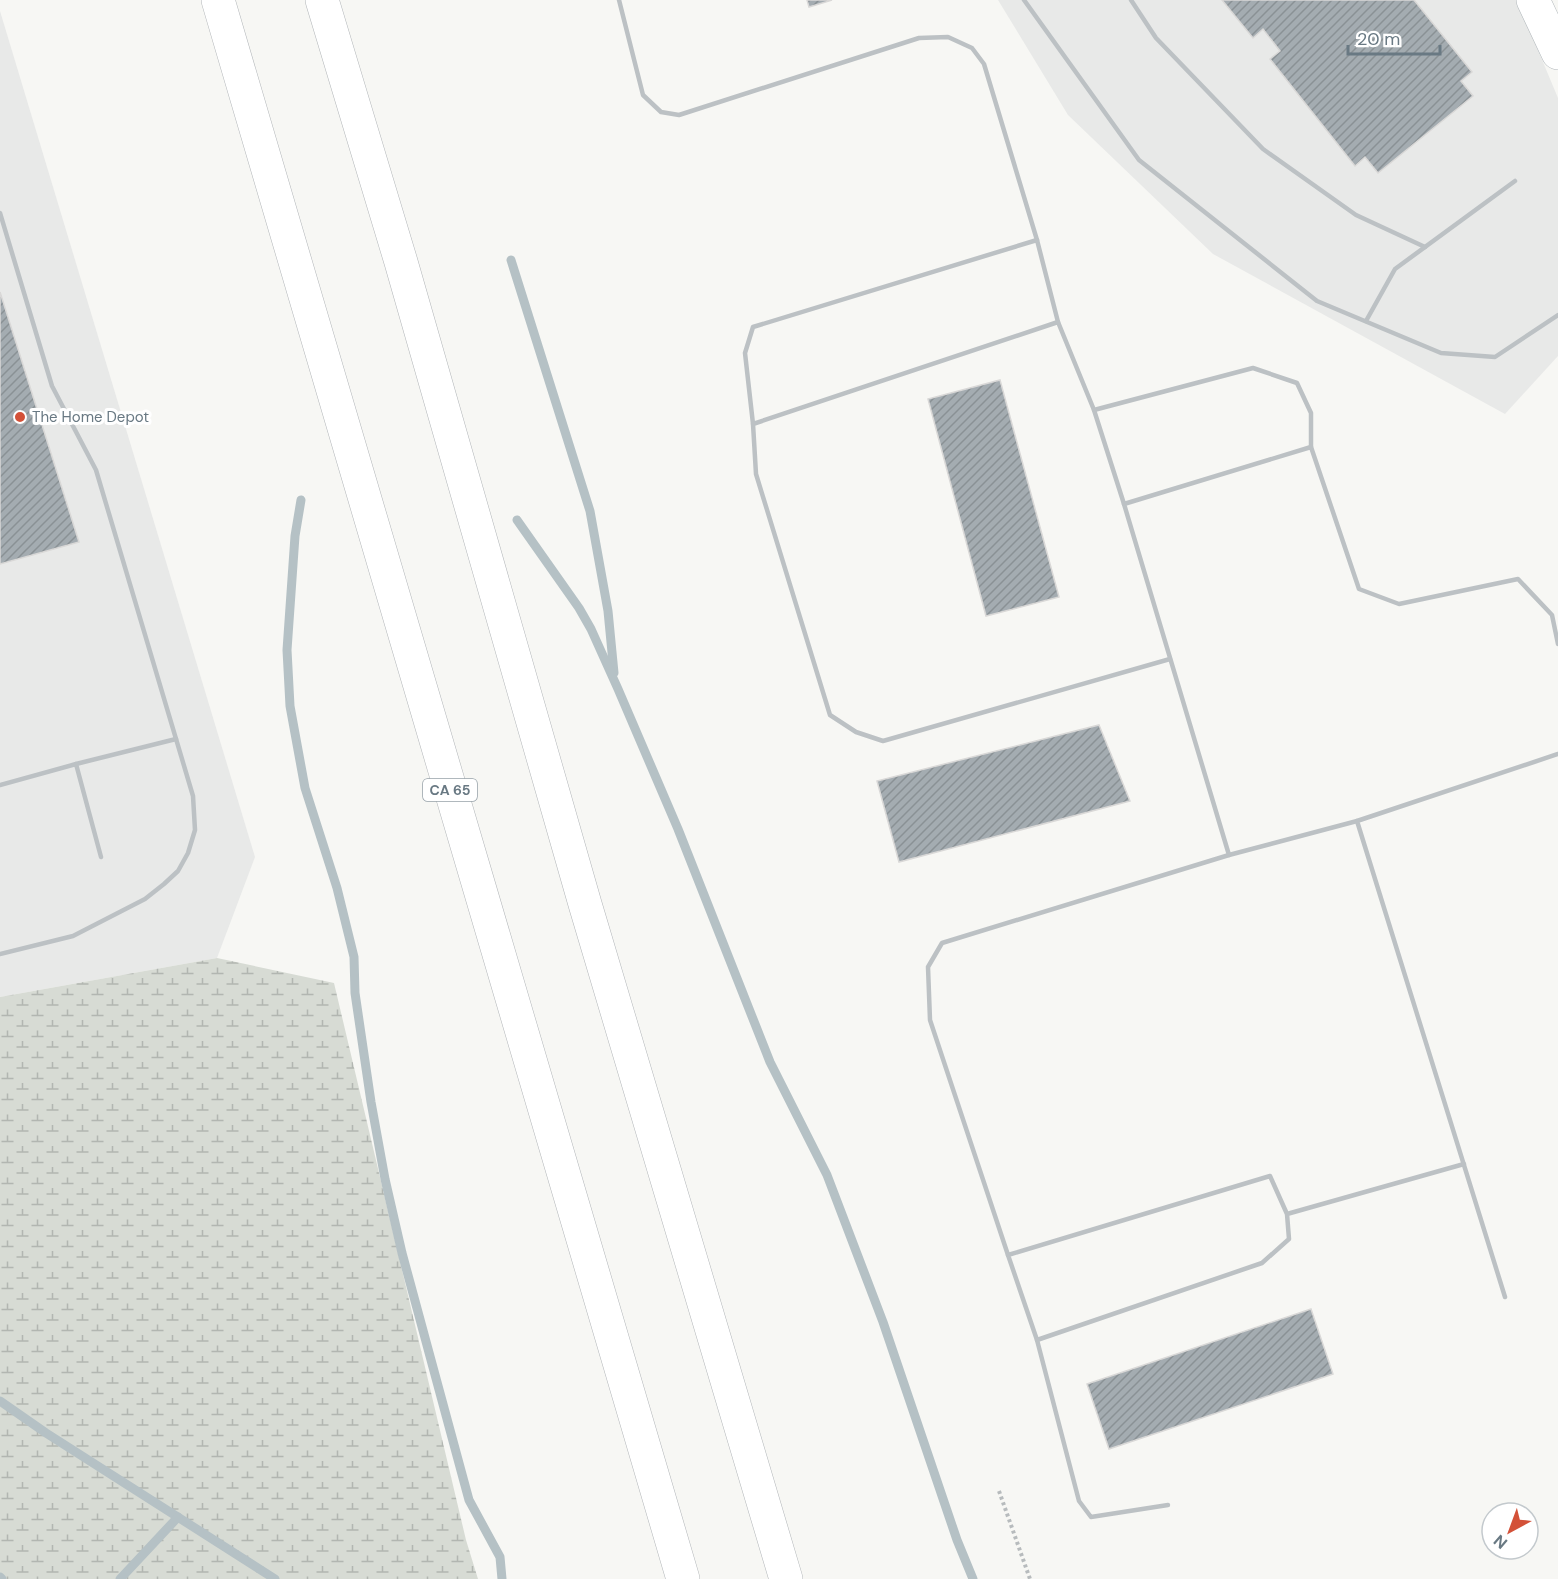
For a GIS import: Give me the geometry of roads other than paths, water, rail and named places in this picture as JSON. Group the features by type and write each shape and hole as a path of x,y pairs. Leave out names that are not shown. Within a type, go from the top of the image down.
{"main road":[{"name":"CA 65","path":"218,0 683,1579"},
{"path":"322,0 401,262 588,915 786,1579"},
{"path":"1533,0 1558,53"}],"lane":[{"path":"619,0 643,95 661,112 679,115 919,38 948,37 972,48 984,64 1037,240 1058,322 1094,410 1229,855"},
{"path":"1024,0 1139,160 1317,301 1441,353 1495,357 1558,315"},
{"path":"1131,0 1156,38 1263,149 1356,215 1425,247"},
{"path":"1366,321 1395,269 1515,182"},
{"path":"0,213 51,386 96,470 193,796 195,830 188,853 178,871 145,899 73,936 0,954"},
{"path":"1037,240 753,327 745,353 756,474 830,715 856,732 883,741 1170,659"},
{"path":"753,424 1058,322"},
{"path":"1094,410 1253,368 1297,383 1311,413 1311,447 1359,589 1399,604 1518,579 1552,615 1558,644"},
{"path":"1124,504 1311,447"},
{"path":"0,785 176,740"},
{"path":"1168,1505 1090,1517 1079,1501 1037,1340 930,1020 928,967 942,943 1229,855 1357,820 1558,754"},
{"path":"76,764 101,857"},
{"path":"1357,820 1505,1297"},
{"path":"1287,1214 1464,1164"},
{"path":"1008,1255 1270,1176 1287,1214 1289,1239 1262,1263 1037,1340"}],"waterway":[{"path":"511,260 590,511 608,611 614,673"},
{"path":"301,500 295,536 287,650 290,706 305,788 337,888 354,957 355,993 371,1102 402,1253 469,1500 500,1557 502,1579"},
{"path":"517,520 579,608 618,689 678,829 770,1062 827,1175 883,1322 957,1540 973,1579"},
{"path":"0,1401 46,1433 275,1579"},
{"path":"120,1579 178,1517"}],"place":[{"name":"The Home Depot","path":"20,417"}]}
